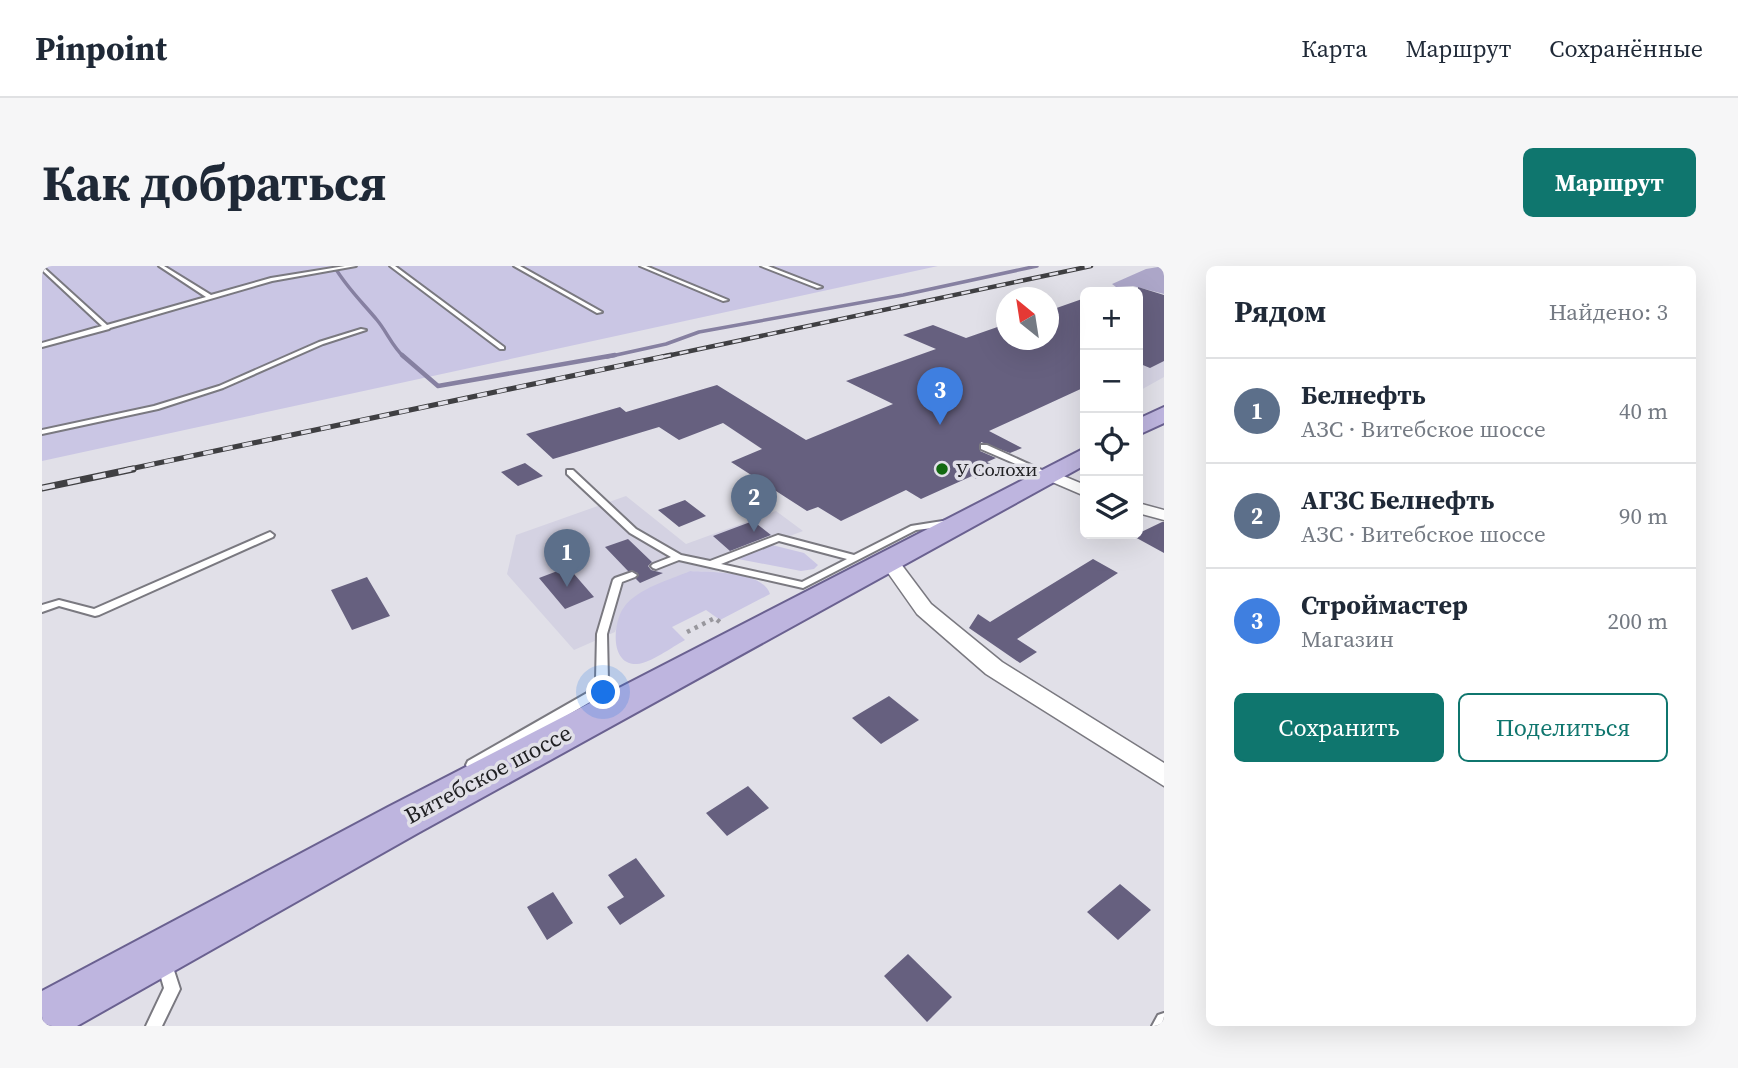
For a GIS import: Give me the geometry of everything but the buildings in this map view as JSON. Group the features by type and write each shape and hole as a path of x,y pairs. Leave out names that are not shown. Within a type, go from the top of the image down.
{"main road":[{"path":"1143,425 1164,414"},
{"name":"Витебское шоссе","path":"42,1018 403,820 1080,459"}],"street":[{"path":"1049,475 1080,489"},
{"path":"1143,509 1164,515"},
{"path":"888,560 925,609 994,668 1164,776"}],"lane":[{"path":"161,266 209,297"},
{"path":"42,345 271,280 354,266"},
{"path":"393,266 502,348"},
{"path":"516,266 599,312"},
{"path":"642,266 725,300"},
{"path":"763,266 819,287"},
{"path":"42,267 107,328"},
{"path":"42,432 156,408 221,387 321,343 363,330"},
{"path":"984,447 1049,475"},
{"path":"570,472 633,531 678,557 803,584 914,528 962,520"},
{"path":"42,609 59,603 95,613 270,535"},
{"path":"710,564 778,538 855,558"},
{"path":"656,566 678,557"},
{"path":"403,820 471,765 591,696 602,681 603,635 618,580 632,575"},
{"path":"154,1026 172,989 162,953"},
{"path":"1160,1026 1164,1020"}],"shaded area":[{"path":"42,266 938,266 42,461"},
{"path":"1164,266 1164,294 1143,287 1116,287 1112,284 1146,269"},
{"path":"1143,291 1164,297 1164,377 1143,389"},
{"path":"626,496 686,544 776,511 803,531 729,559 725,572 690,571 624,607 615,632 574,650 507,574 516,535"},
{"path":"772,545 804,553 818,565 814,569 801,571 733,558"},
{"path":"690,571 747,577 765,586 770,594 720,620 706,610 672,627 685,640 649,661 637,664 622,658 616,642 616,632 624,607 646,590"}],"waterway":[{"path":"334,266 403,356"},
{"path":"607,357 666,344 699,332 903,295 1037,266"},
{"path":"403,356 438,386 615,355"}],"railway":[{"path":"662,357 1091,266"},
{"path":"125,470 671,355"},
{"path":"42,488 133,469"}],"place":[{"name":"Строймастер","path":"940,425"},
{"name":"У Солохи","path":"942,469"},
{"name":"АГЗС Белнефть","path":"754,532"},
{"name":"Белнефть","path":"567,587"}]}
